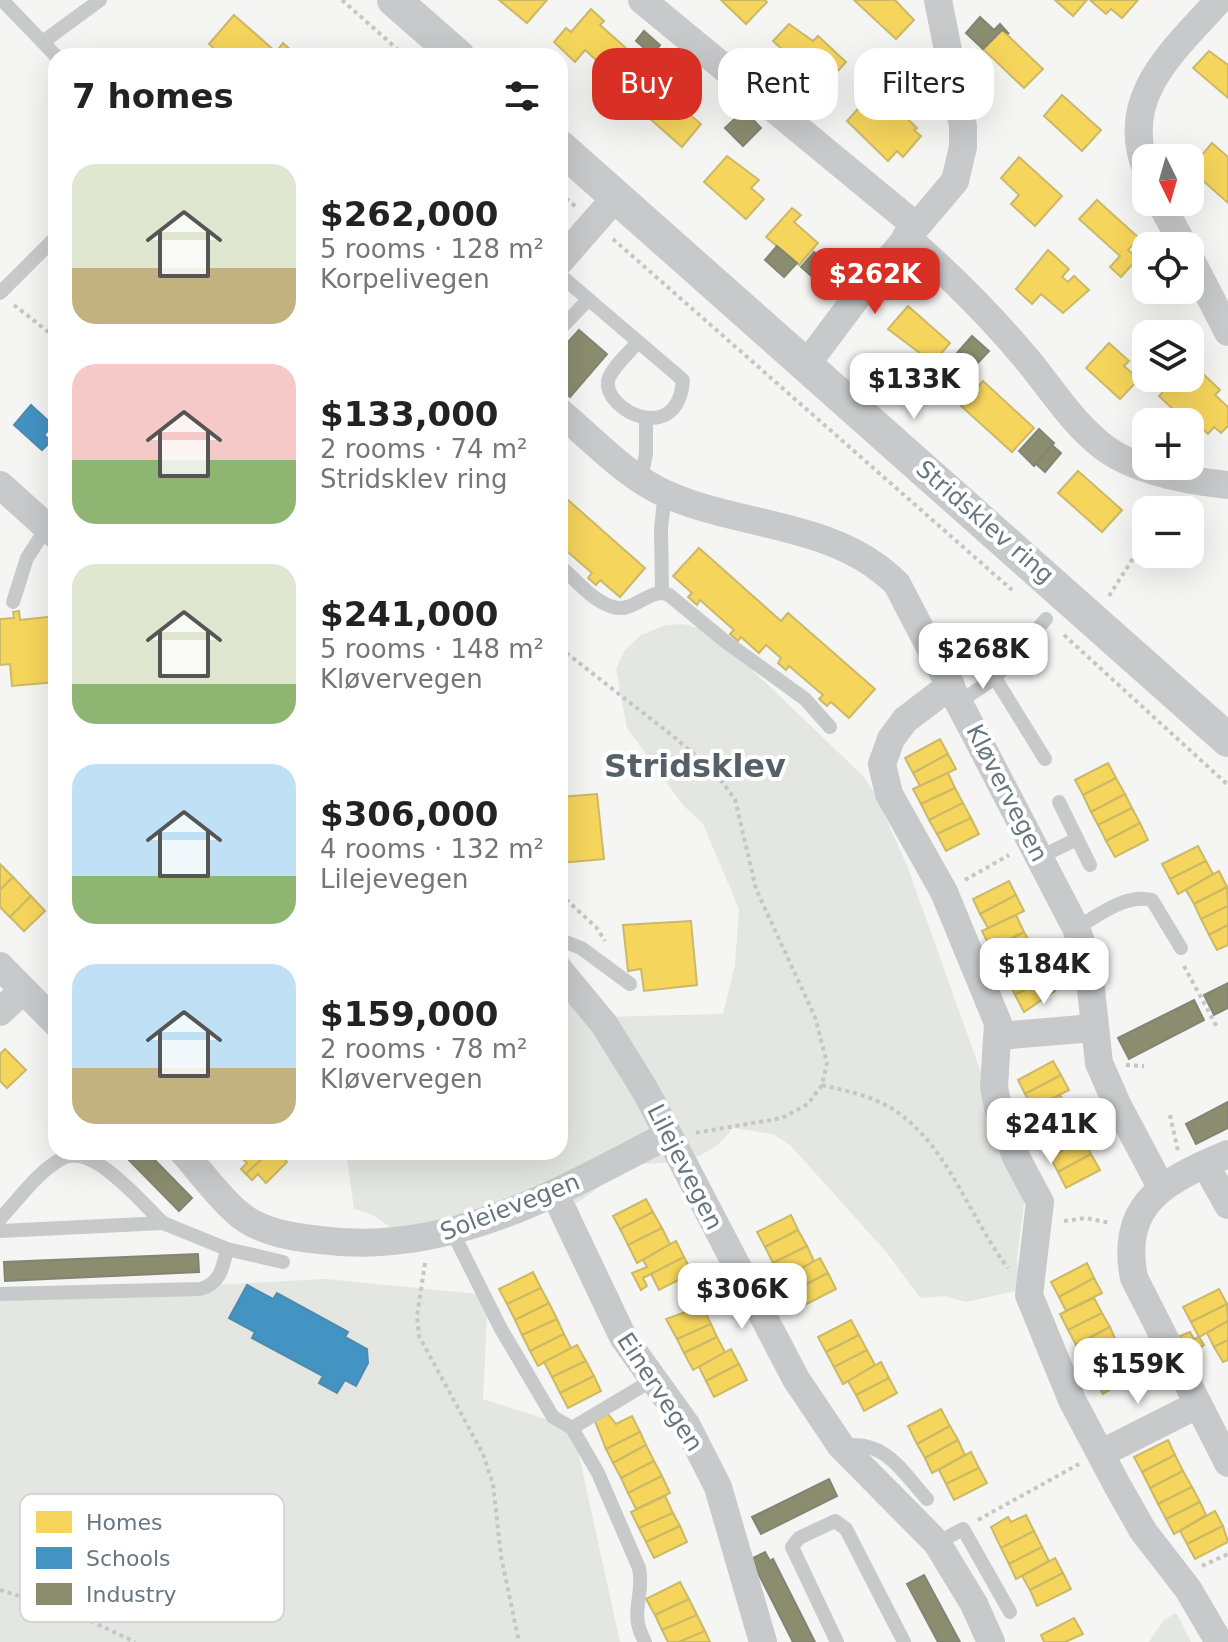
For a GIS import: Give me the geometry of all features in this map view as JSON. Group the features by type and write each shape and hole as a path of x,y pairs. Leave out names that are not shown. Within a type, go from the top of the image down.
{"street":[{"path":"394,0 449,48"},
{"path":"806,365 955,181 963,147 963,126 938,0"},
{"path":"1137,144 1141,101 1172,54 1219,0"},
{"path":"657,5 911,232 1031,364 1058,401 1107,449 1158,471 1228,485"},
{"name":"Stridsklev ring","path":"568,154 1228,740"},
{"path":"568,252 616,197"},
{"path":"1204,285 1228,332"},
{"name":"Kløvervegen","path":"568,419 641,478 665,493 849,548 879,566 897,584 1076,928 1088,962 1093,1028 1103,1073 1161,1187"},
{"path":"0,485 48,527"},
{"path":"955,694 905,720 891,739 882,764 889,794 944,892 989,995 999,1036 994,1087 1016,1157 1040,1202 1029,1295 1045,1342 1072,1400 1143,1531 1188,1589 1219,1642"},
{"path":"0,966 48,1015"},
{"name":"Lilejevegen","path":"568,981 604,1024 668,1135 796,1379 841,1446 937,1543 974,1604 991,1642"},
{"path":"0,1012 23,990"},
{"path":"999,1036 1093,1028"},
{"name":"Soleievegen","path":"190,1160 240,1215 274,1232 335,1242 383,1245 443,1235 555,1194 668,1135"},
{"path":"1228,1205 1208,1163 1153,1192 1135,1222 1129,1251 1134,1278 1228,1463"},
{"name":"Einervegen","path":"555,1194 623,1337 651,1381 687,1426 718,1487 763,1642"},
{"path":"1102,1453 1197,1405"}],"lane":[{"path":"2,0 50,48"},
{"path":"44,41 99,0"},
{"path":"6,298 48,247"},
{"path":"568,283 683,380 679,398 664,417 646,420 611,396 608,388 609,377 638,342"},
{"path":"568,321 587,301"},
{"path":"641,478 646,454 646,420"},
{"path":"662,592 661,528 665,493"},
{"path":"13,602 27,558 48,535"},
{"path":"568,573 595,597 621,609 662,592"},
{"path":"662,592 805,699 830,727"},
{"path":"955,694 995,678 1046,619"},
{"path":"995,678 1045,759"},
{"path":"1059,802 1090,865"},
{"path":"1036,849 1077,839"},
{"path":"1076,928 1132,899 1143,897 1152,900 1181,948"},
{"path":"568,943 581,948 630,984"},
{"path":"0,1219 61,1160"},
{"path":"95,1160 163,1223 227,1249 283,1262"},
{"path":"0,1231 163,1223"},
{"path":"443,1235 553,1417 572,1428 598,1473 639,1568 642,1585 634,1612 645,1642"},
{"path":"0,1294 200,1289 211,1286 218,1279 227,1249"},
{"path":"572,1428 651,1381"},
{"path":"841,1446 860,1443 883,1450 927,1499"},
{"path":"837,1642 792,1547 799,1538 835,1521 846,1529 904,1642"},
{"path":"937,1543 963,1529 1010,1612"}],"path":[{"path":"342,0 396,48"},
{"path":"568,200 1046,619 1228,785"},
{"path":"6,298 48,332"},
{"path":"1095,619 1132,560"},
{"path":"568,654 714,771 735,799 756,889 815,1017 827,1063 822,1085 808,1104 782,1118 668,1135"},
{"path":"944,892 1036,849"},
{"path":"568,901 596,927 606,944 607,967"},
{"path":"1181,948 1179,956 1217,1027"},
{"path":"822,1085 872,1098 906,1118 938,1151 986,1239 1009,1269 1029,1278"},
{"path":"1170,1115 1176,1148 1208,1163"},
{"path":"1037,1234 1065,1220 1135,1222"},
{"path":"443,1235 422,1274 417,1316 419,1336 483,1454 493,1484 501,1556 519,1642"},
{"path":"963,1529 1022,1493 1102,1453"},
{"path":"0,1590 20,1596"},
{"path":"93,1622 135,1642"}],"shaded area":[{"path":"684,624 705,630 721,640 863,776 875,794 908,868 1025,1196 1017,1258 1019,1290 966,1302 945,1296 920,1298 888,1254 790,1145 773,1134 733,1128 721,1142 694,1158 614,1165 595,1190 570,1206 407,1238 371,1214 354,1209 347,1160 568,1160 568,956 601,1017 723,1014 735,965 739,909 703,824 683,805 627,728 616,669 625,650 641,635 666,625"},
{"path":"325,1279 488,1295 483,1399 573,1428 620,1642 0,1642 0,1301 29,1295"},
{"path":"1176,1613 1191,1642 1149,1642 1164,1620"}],"building: Homes":[{"path":"499,0 547,0 527,23"},
{"path":"721,0 765,0 767,2 746,24"},
{"path":"854,0 895,0 914,20 896,39"},
{"path":"1055,0 1087,0 1073,16"},
{"path":"1090,0 1138,0 1122,18 1111,9 1106,14"},
{"path":"591,9 604,21 600,25 626,48 592,48 592,56 585,50 575,62 568,55 568,48 560,48 554,42 566,28 571,32"},
{"path":"234,15 271,48 213,48 209,44"},
{"path":"789,24 813,41 818,36 831,48 781,48 773,41"},
{"path":"1002,30 1043,69 1024,88 994,59 994,48 984,48"},
{"path":"1209,51 1228,65 1228,98 1193,68"},
{"path":"838,55 846,62 838,71"},
{"path":"1062,95 1101,130 1082,151 1044,116"},
{"path":"854,113 854,120 909,120 921,136 903,157 897,151 888,161 847,121"},
{"path":"651,120 696,120 701,124 682,147"},
{"path":"1212,143 1228,157 1228,203 1204,182 1204,152"},
{"path":"727,156 759,180 751,188 764,199 746,219 704,182"},
{"path":"1019,157 1062,196 1035,226 1011,204 1019,195 1001,178"},
{"path":"1097,200 1132,232 1132,246 1128,250 1132,253 1132,265 1121,277 1110,267 1120,256 1079,219"},
{"path":"792,208 801,215 794,222 818,243 799,265 766,237"},
{"path":"1048,250 1069,269 1062,277 1068,282 1074,276 1089,290 1063,313 1041,294 1032,304 1016,289"},
{"path":"908,306 950,343 933,363 888,329"},
{"path":"1109,343 1129,361 1124,366 1132,373 1132,386 1120,399 1086,368"},
{"path":"1204,375 1220,390 1215,395 1228,407 1228,426 1221,433 1214,427 1208,434 1204,430 1204,408 1172,408 1159,396 1163,392 1204,392"},
{"path":"983,381 1034,428 1012,452 961,406"},
{"path":"1078,471 1122,510 1102,532 1058,493"},
{"path":"568,500 645,568 620,597 600,580 596,585 588,578 592,573 568,552"},
{"path":"699,548 781,621 788,613 875,689 849,718 831,702 827,706 819,699 823,695 789,666 786,670 778,663 781,658 766,645 759,653 741,637 738,641 730,634 734,630 700,600 697,605 688,597 692,593 673,576"},
{"path":"19,611 20,620 48,617 48,683 12,686 10,664 0,665 0,619 14,618 13,612"},
{"path":"940,739 948,754 913,773 905,758"},
{"path":"948,754 956,769 920,786 913,773"},
{"path":"1108,763 1116,778 1083,795 1075,780"},
{"path":"948,773 955,788 921,804 913,789"},
{"path":"1116,778 1125,794 1091,812 1083,795"},
{"path":"955,788 963,803 929,820 921,804"},
{"path":"597,794 604,859 568,862 568,796"},
{"path":"1125,794 1132,808 1098,825 1091,812"},
{"path":"963,803 971,818 937,834 929,820"},
{"path":"1132,808 1140,823 1106,841 1098,825"},
{"path":"971,818 979,834 946,851 937,834"},
{"path":"1140,823 1148,840 1115,857 1106,841"},
{"path":"1198,846 1206,861 1170,879 1162,864"},
{"path":"1206,861 1213,874 1178,894 1170,879"},
{"path":"0,864 13,877 0,890"},
{"path":"1219,871 1227,887 1194,904 1186,890"},
{"path":"13,877 31,896 10,917 0,907 0,890"},
{"path":"1009,881 1016,895 980,914 973,899"},
{"path":"1227,887 1228,906 1201,919 1194,904"},
{"path":"1016,895 1024,911 988,928 980,914"},
{"path":"31,896 45,911 24,931 10,917"},
{"path":"1228,906 1228,925 1209,935 1201,919"},
{"path":"1016,915 1024,932 991,949 982,931"},
{"path":"691,921 697,985 644,991 641,969 628,971 623,925"},
{"path":"1228,925 1228,945 1217,950 1209,935"},
{"path":"1024,932 1032,946 998,963 991,949"},
{"path":"1032,946 1041,964 1008,981 998,963"},
{"path":"1041,964 1048,978 1015,995 1008,981"},
{"path":"1048,978 1055,991 1024,1012 1015,995"},
{"path":"5,1049 26,1070 7,1088 0,1081 0,1054"},
{"path":"1053,1061 1061,1075 1025,1094 1018,1080"},
{"path":"1061,1075 1069,1090 1033,1108 1025,1094"},
{"path":"1060,1095 1068,1109 1034,1127 1026,1112"},
{"path":"1068,1109 1075,1123 1041,1140 1034,1127"},
{"path":"1075,1123 1084,1139 1050,1157 1041,1140"},
{"path":"1084,1139 1091,1154 1058,1172 1050,1157"},
{"path":"1091,1154 1100,1170 1066,1188 1058,1172"},
{"path":"244,1160 261,1160 246,1174 241,1169 247,1163"},
{"path":"261,1160 287,1162 266,1183 258,1174 252,1180 246,1174"},
{"path":"646,1199 653,1212 620,1229 613,1216"},
{"path":"653,1212 662,1228 628,1245 620,1229"},
{"path":"791,1215 798,1230 765,1247 757,1232"},
{"path":"662,1228 670,1244 637,1263 628,1245"},
{"path":"798,1230 807,1246 773,1263 765,1247"},
{"path":"676,1241 684,1257 643,1278 647,1286 641,1290 632,1273 647,1267 643,1260"},
{"path":"807,1246 814,1261 782,1279 773,1263"},
{"path":"684,1257 692,1273 659,1290 651,1274"},
{"path":"820,1258 828,1273 795,1290 788,1276"},
{"path":"1087,1263 1094,1278 1059,1297 1051,1282"},
{"path":"533,1272 541,1288 507,1304 499,1289"},
{"path":"828,1273 836,1289 803,1306 795,1290"},
{"path":"1094,1278 1102,1293 1066,1311 1059,1297"},
{"path":"541,1288 549,1303 515,1320 507,1304"},
{"path":"1219,1289 1227,1304 1191,1322 1183,1307"},
{"path":"1094,1298 1102,1313 1068,1330 1060,1314"},
{"path":"549,1303 557,1319 522,1335 515,1320"},
{"path":"1227,1304 1228,1321 1199,1337 1191,1322"},
{"path":"702,1306 711,1324 677,1339 666,1319"},
{"path":"1102,1313 1110,1327 1076,1345 1068,1330"},
{"path":"557,1319 564,1334 530,1351 522,1335"},
{"path":"851,1320 859,1335 826,1352 818,1337"},
{"path":"1228,1321 1228,1340 1214,1347 1207,1333"},
{"path":"711,1324 717,1337 684,1353 677,1339"},
{"path":"1110,1327 1116,1341 1083,1358 1076,1345"},
{"path":"1190,1332 1194,1339 1199,1337 1204,1345 1198,1349 1193,1340 1185,1344 1180,1336"},
{"path":"564,1334 571,1348 538,1366 530,1351"},
{"path":"859,1335 867,1350 834,1367 826,1352"},
{"path":"717,1337 725,1352 693,1370 684,1353"},
{"path":"1228,1340 1228,1360 1223,1362 1214,1347"},
{"path":"1116,1341 1125,1357 1092,1374 1083,1358"},
{"path":"577,1345 586,1361 552,1377 544,1362"},
{"path":"731,1349 739,1364 706,1381 699,1367"},
{"path":"867,1350 875,1365 843,1384 834,1367"},
{"path":"1125,1357 1133,1373 1103,1394 1092,1374"},
{"path":"586,1361 594,1376 560,1393 552,1377"},
{"path":"881,1362 889,1378 856,1395 848,1381"},
{"path":"739,1364 747,1380 714,1397 706,1381"},
{"path":"594,1376 601,1391 568,1408 560,1393"},
{"path":"889,1378 897,1393 864,1411 856,1395"},
{"path":"941,1409 950,1426 917,1444 908,1426"},
{"path":"608,1414 616,1424 632,1416 640,1432 606,1449 595,1421"},
{"path":"950,1426 958,1440 925,1458 917,1444"},
{"path":"640,1432 646,1445 613,1463 606,1449"},
{"path":"958,1440 965,1455 932,1473 925,1458"},
{"path":"1168,1440 1175,1455 1142,1472 1134,1457"},
{"path":"646,1445 654,1461 621,1478 613,1463"},
{"path":"971,1452 979,1468 946,1484 939,1470"},
{"path":"1175,1455 1183,1471 1150,1488 1142,1472"},
{"path":"654,1461 662,1476 628,1493 621,1478"},
{"path":"979,1468 987,1483 954,1500 946,1484"},
{"path":"1183,1471 1192,1487 1158,1504 1150,1488"},
{"path":"662,1476 670,1493 636,1509 628,1493"},
{"path":"1192,1487 1200,1502 1166,1519 1158,1504"},
{"path":"665,1496 673,1513 639,1528 631,1512"},
{"path":"1200,1502 1206,1515 1174,1534 1166,1519"},
{"path":"1215,1511 1223,1526 1187,1544 1180,1531"},
{"path":"673,1513 680,1526 646,1542 639,1528"},
{"path":"1026,1515 1034,1531 1001,1548 991,1527 1008,1517 1011,1522"},
{"path":"680,1526 687,1542 654,1558 646,1542"},
{"path":"1223,1526 1228,1542 1195,1559 1187,1544"},
{"path":"1034,1531 1042,1547 1009,1564 1001,1548"},
{"path":"1042,1547 1049,1561 1016,1579 1009,1564"},
{"path":"1055,1558 1063,1573 1030,1590 1022,1576"},
{"path":"1063,1573 1071,1589 1037,1606 1030,1590"},
{"path":"680,1582 689,1599 655,1615 646,1599"},
{"path":"689,1599 697,1615 662,1630 655,1615"},
{"path":"697,1615 705,1631 679,1642 668,1642 662,1630"},
{"path":"1074,1618 1083,1634 1065,1642 1044,1642 1041,1635"},
{"path":"705,1631 710,1642 679,1642"}],"building: Schools":[{"path":"31,405 48,420 48,431 44,435 48,444 42,450 14,425"},
{"path":"247,1285 273,1299 277,1293 348,1332 345,1337 367,1349 368,1363 356,1386 345,1380 337,1393 319,1383 323,1376 252,1338 255,1332 229,1318"}],"building: Industry":[{"path":"980,17 994,30 1000,24 1009,34 1002,30 982,48 966,33"},
{"path":"644,31 660,45 658,48 644,48 636,41"},
{"path":"733,120 753,120 761,128 743,146 725,128"},
{"path":"777,246 797,263 784,277 765,260"},
{"path":"814,252 829,265 816,280 801,267"},
{"path":"579,330 607,354 570,397 568,395 568,342"},
{"path":"972,336 989,351 973,368 957,353"},
{"path":"1039,429 1054,443 1034,466 1019,451"},
{"path":"1052,445 1061,453 1045,472 1036,464"},
{"path":"1228,983 1228,1008 1214,1015 1204,995"},
{"path":"1194,1000 1204,1020 1129,1059 1118,1038"},
{"path":"1228,1102 1228,1128 1196,1144 1186,1124"},
{"path":"129,1160 155,1160 192,1198 179,1211"},
{"path":"198,1254 199,1272 5,1281 4,1262"},
{"path":"829,1479 837,1496 761,1534 752,1517"},
{"path":"765,1552 770,1561 773,1559 815,1642 793,1642 751,1559"},
{"path":"924,1575 960,1642 938,1642 907,1584"}],"district":[{"name":"Stridsklev","path":"695,766"}]}
